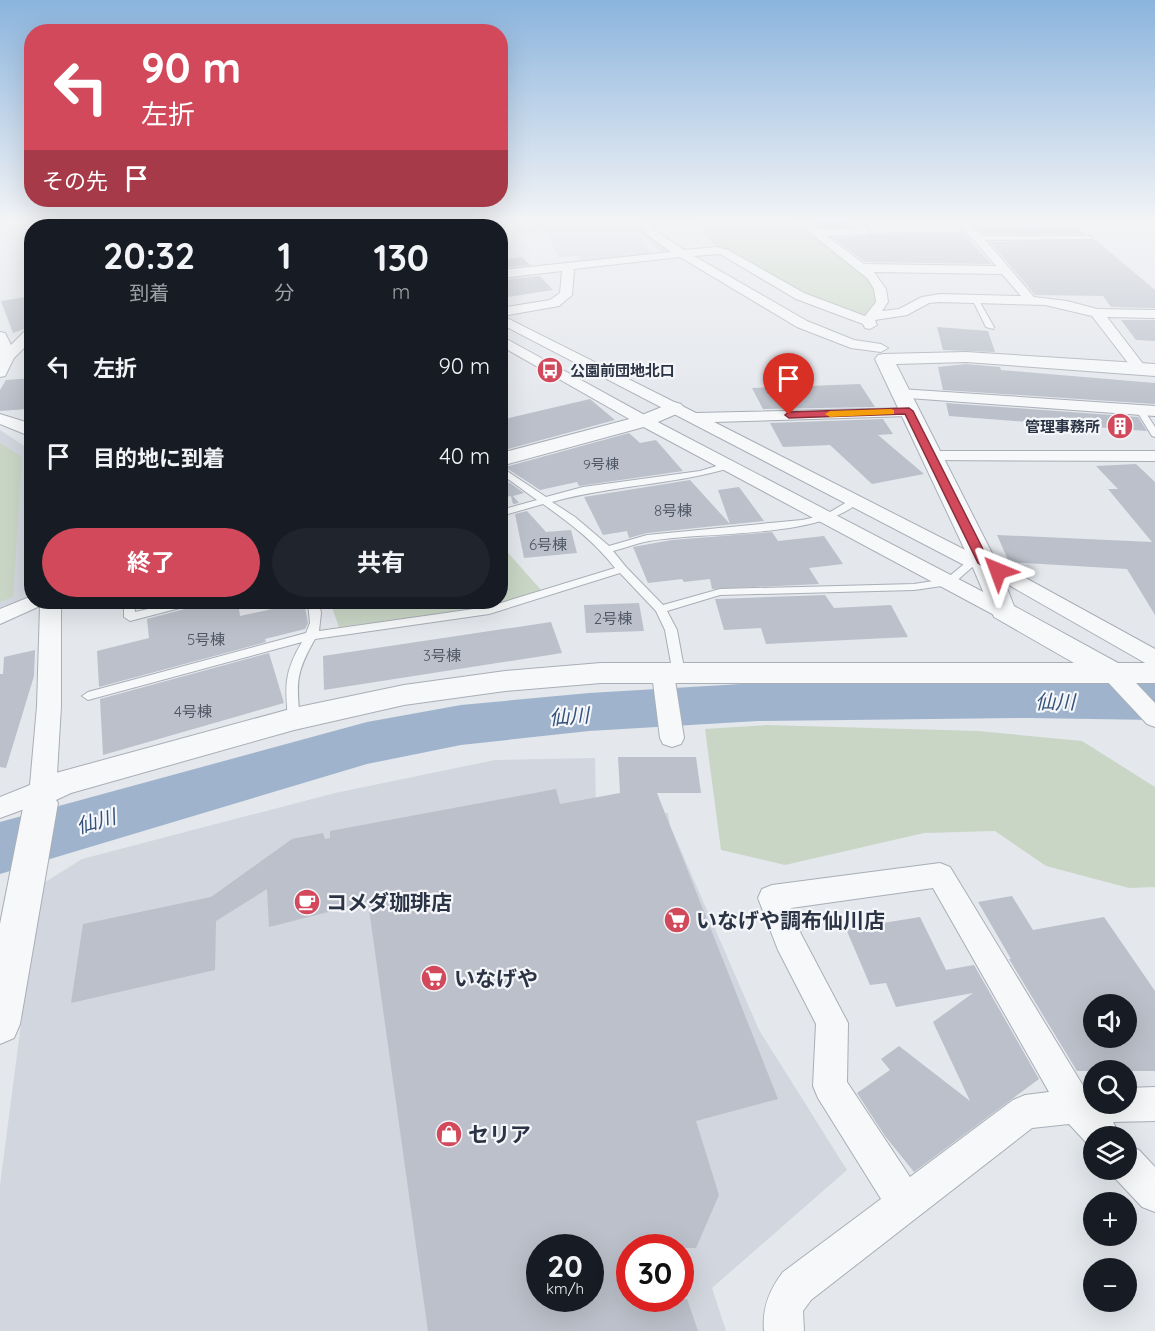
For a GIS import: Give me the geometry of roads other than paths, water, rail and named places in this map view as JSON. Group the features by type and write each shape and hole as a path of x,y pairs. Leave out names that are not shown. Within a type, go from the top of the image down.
{"street":[{"path":"508,311 554,303 566,295 567,284"},
{"path":"734,284 802,324 851,344 882,353 1148,370"},
{"path":"779,284 800,296 870,319 902,312 932,299 1030,301 1067,304 1097,313 1155,314"},
{"path":"870,319 881,306 882,296 877,284"},
{"path":"1015,284 1030,301"},
{"path":"1097,313 1148,370"},
{"path":"870,319 904,403 1003,611"},
{"path":"508,323 979,563 1155,658"},
{"path":"0,336 8,356"},
{"path":"0,373 8,356 24,340"},
{"path":"508,344 644,421 1003,611 1120,680 1155,718"},
{"path":"694,418 904,403 1148,410"},
{"path":"508,458 644,421 674,408"},
{"path":"0,418 24,425"},
{"path":"730,465 757,451"},
{"path":"931,456 1155,456"},
{"path":"0,616 24,606"},
{"path":"0,1024 42,797 50,696 51,609"},
{"path":"0,808 42,797 74,780 294,719 404,695 505,681 601,674 670,679 1120,680 1155,673"},
{"path":"670,679 672,740"},
{"path":"906,1204 830,1086 832,1023 789,940 772,897 940,875 1076,1106 1093,1126"},
{"path":"784,1331 782,1315 784,1302 797,1286 1025,1112 1076,1106 1155,1104"},
{"path":"1137,1175 1155,1194"}],"lane":[{"path":"975,299 990,327"},
{"path":"1148,410 1155,434"},
{"path":"508,511 583,490 700,474 730,465"},
{"path":"508,475 571,519 607,550 661,609 671,630 670,679"},
{"path":"607,550 647,538 802,523 828,517 855,501"},
{"path":"661,609 720,592 914,587 949,582 979,563"},
{"path":"508,604 622,569"},
{"path":"129,609 130,617 163,609"},
{"path":"294,719 291,678 300,651 311,636 318,615 316,609"},
{"path":"88,696 311,636 492,609"}],"waterway":[{"name":"仙川","path":"0,848 367,743 461,725 589,712 758,702 1027,699 1155,701"}],"place":[{"name":"公園前団地北口","path":"550,370"},
{"name":"管理事務所","path":"1120,426"},
{"name":"コメダ珈琲店","path":"307,902"},
{"name":"いなげや調布仙川店","path":"677,920"},
{"name":"いなげや","path":"434,978"},
{"name":"セリア","path":"449,1134"}]}
